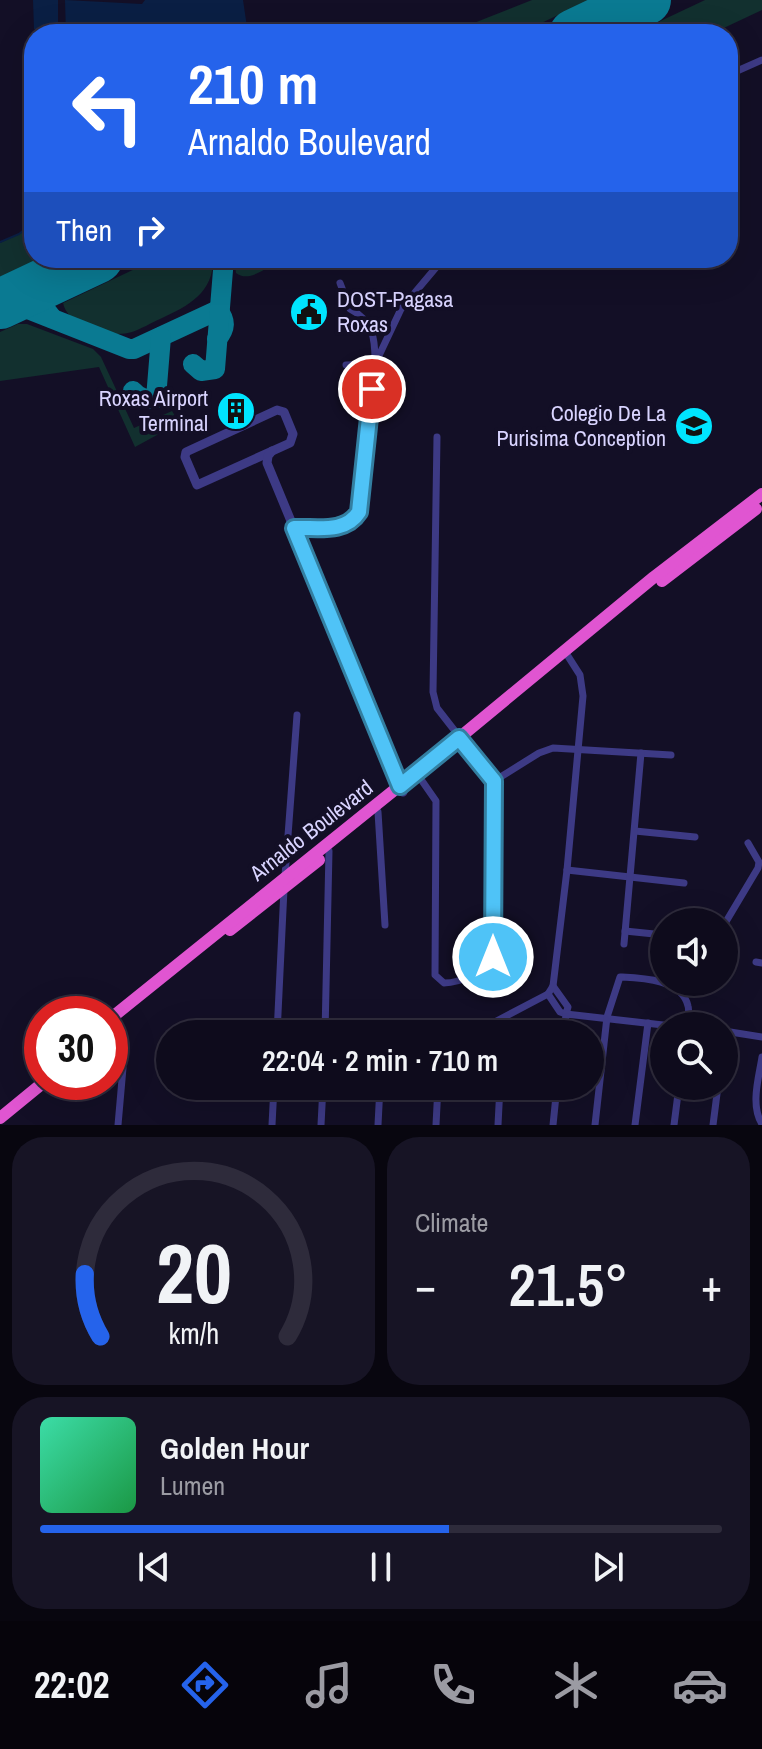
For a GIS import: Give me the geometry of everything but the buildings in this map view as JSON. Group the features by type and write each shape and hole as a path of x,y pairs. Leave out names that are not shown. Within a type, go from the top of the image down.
{"highway":[{"name":"Arnaldo Boulevard","path":"128,1007 762,494"},
{"name":"Arnaldo Boulevard","path":"719,530 762,504"},
{"name":"Arnaldo Boulevard","path":"284,883 378,812 461,740"},
{"path":"3,1110 24,1090"},
{"path":"3,1110 24,1096"}],"street":[{"path":"738,71 762,60"},
{"path":"375,364 401,309 436,268"},
{"path":"294,528 344,526 353,522 359,512 375,341 370,324 350,309 340,283"},
{"path":"346,365 375,364"},
{"path":"281,410 292,430 292,439 290,443 272,451 199,485 184,454 281,410"},
{"path":"420,778 436,801 435,975 444,983 451,983 488,967 493,957 494,781 437,708 433,692 437,437"},
{"path":"272,451 267,463 401,789"},
{"path":"255,459 267,463"},
{"path":"501,1020 548,994 553,986 583,696 580,675 567,654"},
{"path":"278,1020 297,715"},
{"path":"494,781 539,753 553,748 671,755"},
{"path":"624,944 641,753"},
{"path":"378,812 385,925"},
{"path":"635,831 695,837"},
{"path":"734,908 758,868 759,862 748,843"},
{"path":"325,1020 329,851"},
{"path":"567,870 684,883"},
{"path":"625,931 650,934"},
{"path":"595,1125 607,1017 620,977 663,983 682,995 688,1012"},
{"path":"553,986 568,1007 565,1020"},
{"path":"548,994 560,1012 566,1014 648,1023 635,1125"},
{"path":"738,1034 762,1037"},
{"path":"762,1057 756,1106 757,1117 762,1124"},
{"path":"118,1125 120,1100"},
{"path":"272,1125 273,1100"},
{"path":"321,1125 322,1100"},
{"path":"378,1125 379,1100"},
{"path":"436,1125 437,1100"},
{"path":"498,1125 499,1100"},
{"path":"553,1125 556,1100"},
{"path":"674,1125 677,1100"},
{"path":"713,1125 716,1100"}],"green space":[{"path":"532,0 590,0 539,24 471,24"},
{"path":"705,0 762,0 762,10 732,24 654,24"},
{"path":"24,232 24,267 0,278 0,243"},
{"path":"137,268 212,268 209,280 197,297 132,332 113,334 81,325 66,311 63,303"},
{"path":"235,268 267,268 247,276 236,273"},
{"path":"18,324 27,324 93,349 101,357 134,428 172,411 179,423 135,447 99,367 0,381 0,332"}],"water":[{"path":"33,0 58,0 58,24 34,24"},
{"path":"65,0 142,4 145,0 243,0 247,24 66,24"}],"waterway":[{"path":"0,242 24,230"}],"taxiway":[{"path":"193,364 201,371 215,369 223,268"},
{"path":"50,281 43,290 41,304 52,318"},
{"path":"1,304 15,304 129,349 218,310 224,324 217,339"},
{"path":"133,391 143,398 156,398 161,337"}],"runway":[{"path":"595,24 646,0"},
{"path":"0,304 77,268"}],"place":[{"name":"DOST-Pagasa Roxas","path":"309,312"},
{"name":"Roxas Airport Terminal","path":"236,411"},
{"name":"Colegio De La Purisima Conception","path":"694,426"}],"route":[{"path":"372,389 359,512 353,522 344,526 294,528 400,786 459,738 494,781 493,957"}]}
